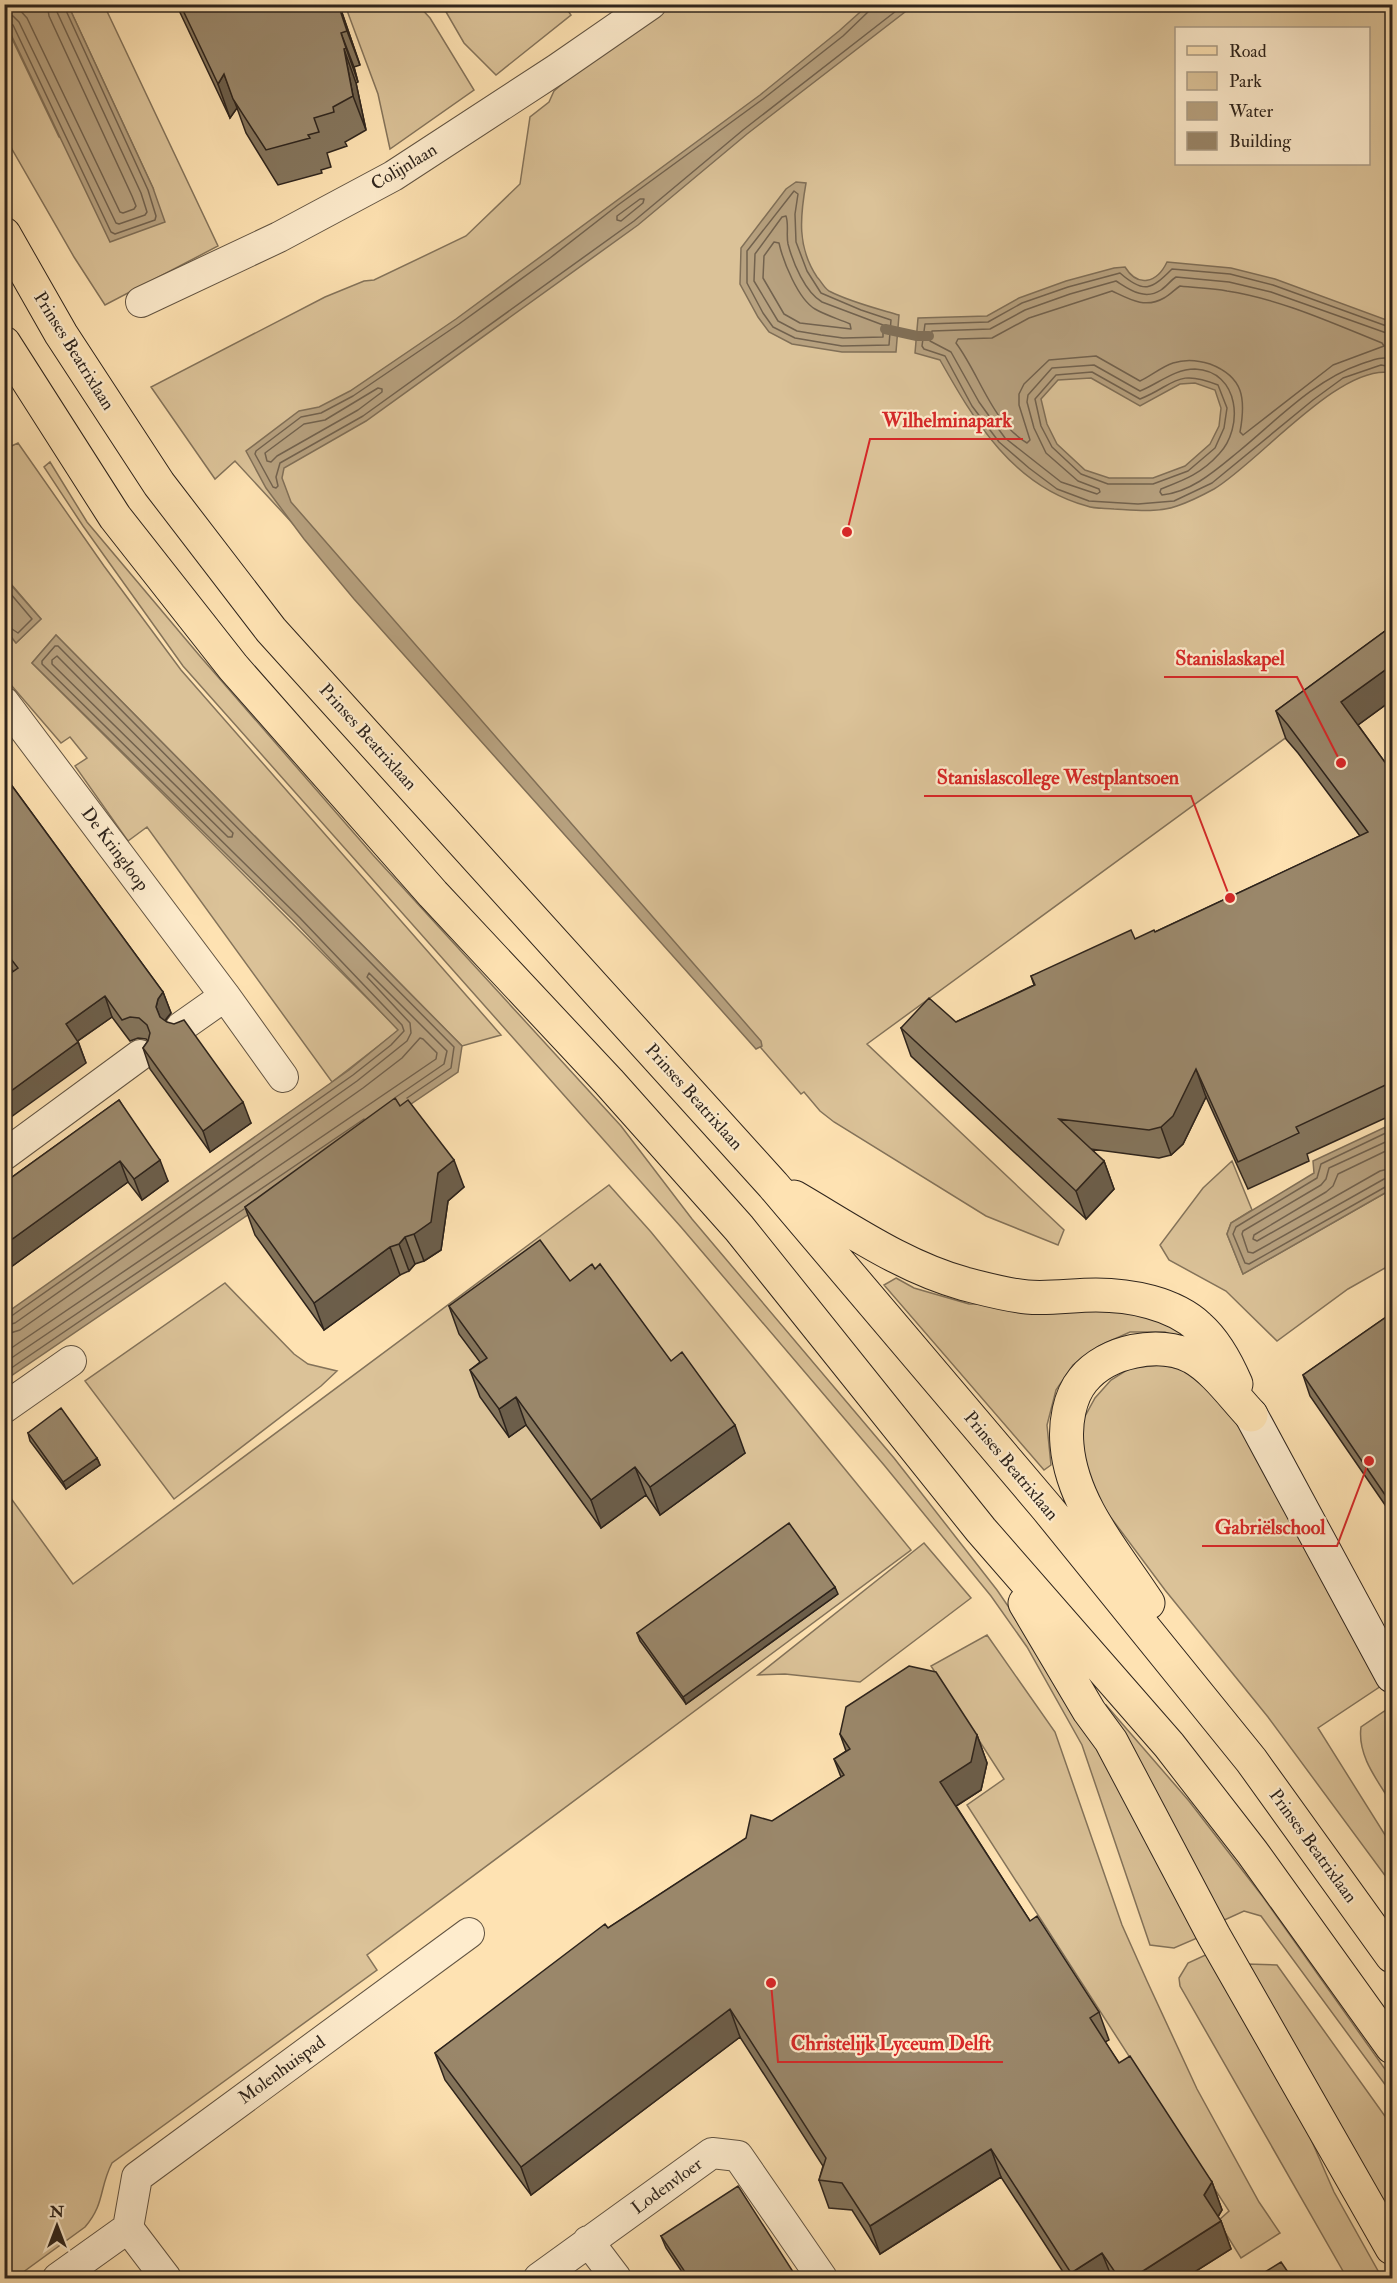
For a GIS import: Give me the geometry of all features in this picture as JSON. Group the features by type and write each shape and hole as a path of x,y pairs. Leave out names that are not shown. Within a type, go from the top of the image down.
{"main road":[{"name":"Prinses Beatrixlaan","path":"4,234 61,334 159,484 271,630 773,1185 1047,1508 1251,1760 1392,1956"},
{"path":"4,343 115,517 233,667 434,894 609,1082 739,1228 981,1530 1169,1745 1252,1852 1392,2047"},
{"path":"773,1185 918,1269 963,1284 1028,1298 1097,1295 1128,1298 1175,1311 1199,1326 1225,1358 1251,1415"},
{"path":"1251,1415 1208,1368 1191,1357 1168,1350 1141,1350 1121,1354 1099,1366 1083,1380 1072,1400 1067,1422 1067,1445 1078,1490 1098,1526 1251,1760"},
{"path":"981,1530 1089,1711 1111,1741 1214,1936 1392,2248"}],"street":[{"name":"Colijnlaan","path":"141,302 279,237 393,176 557,69 651,4"},
{"name":"De Kringloop","path":"4,702 225,996 283,1077"},
{"path":"181,1027 225,996"},
{"path":"4,1155 140,1055"},
{"path":"4,1408 71,1361"},
{"path":"1251,1415 1392,1676"},
{"name":"Molenhuispad","path":"128,2228 137,2176 469,1933"},
{"name":"Lodenvloer","path":"539,2278 712,2153 738,2156 822,2278"},
{"path":"58,2278 128,2228 166,2278"},
{"path":"588,2241 616,2278"}],"green space":[{"path":"68,5 104,5 218,246 105,305 74,257 5,137 4,22 59,137 153,188"},
{"path":"345,5 418,5 430,18 474,90 390,149 378,94"},
{"path":"442,5 564,5 571,15 496,75 464,43"},
{"path":"672,5 1392,5 1392,660 867,1044 1064,1230 1058,1245 986,1216 834,1122 820,1111 804,1092 801,1094 502,750 235,461 215,479 151,387 325,297 364,281 374,280 466,236 520,184 530,117 549,102 554,91 581,68"},
{"path":"18,443 104,566 181,670 501,1035 462,1046 56,635 32,663 399,1030 332,1082 147,827 128,841 75,766 87,758 70,737 61,743 5,678 4,629 16,643 41,619 5,577 5,449"},
{"path":"50,462 87,522 199,655 373,855 621,1126 692,1219 894,1458 997,1590 1034,1644 1093,1740 1202,1936 1174,1948 1150,1945 1082,1745 1027,1647 991,1596 884,1465 681,1227 183,666 83,526 44,467"},
{"path":"1232,1161 1252,1210 1231,1223 1227,1234 1243,1274 1392,1189 1392,1264 1348,1289 1277,1341 1226,1291 1169,1260 1160,1245 1203,1188"},
{"path":"609,1185 651,1232 911,1550 367,1955 377,1970 112,2163 96,2211 85,2227 15,2278 5,2278 5,1490 73,1584"},
{"path":"896,1278 914,1288 969,1304 1075,1304 1132,1310 1187,1328 1189,1342 1165,1332 1130,1332 1099,1346 1073,1365 1056,1390 1047,1425 1051,1465 1044,1470 884,1285"},
{"path":"225,1283 294,1354 308,1364 337,1371 321,1386 174,1499 85,1381"},
{"path":"1161,1365 1182,1369 1224,1397 1381,1686 1318,1728 1392,1846 1392,1885 1268,1717 1165,1590 1109,1515 1089,1483 1083,1453 1083,1420 1095,1398 1111,1380 1130,1368"},
{"path":"924,1543 971,1598 860,1682 785,1674 758,1675"},
{"path":"987,1635 1055,1732 1122,1925 1147,1981 1197,2089 1259,2202 1280,2233 1241,2258 1218,2221 1229,2211 967,1805 1004,1779 931,1666"},
{"path":"1106,1705 1189,1801 1263,1897 1392,2079 1392,2094 1261,1916 1244,1911 1220,1922 1102,1707"},
{"path":"1392,1706 1392,1804 1365,1758 1361,1727"},
{"path":"1212,1952 1282,2073 1334,2192 1382,2278 1347,2278 1180,1986 1179,1978 1188,1963"},
{"path":"1246,1964 1277,1965 1392,2126 1392,2224"}],"water":[{"path":"4,5 68,5 153,188 165,222 110,242 5,22"},
{"path":"868,5 914,5 747,134 638,225 366,421 284,468 282,478 291,502 761,1041 762,1046 756,1049 354,599 304,539 266,488 246,451 299,411 319,407 350,391 456,319 760,95"},
{"path":"796,182 806,183 802,208 803,243 817,277 827,290 837,295 899,315 896,352 842,352 792,344 769,332 758,317 740,284 741,248 786,189"},
{"path":"1167,262 1231,268 1275,279 1392,322 1392,373 1372,374 1349,383 1325,398 1214,489 1170,508 1137,510 1090,507 1061,497 1038,483 1017,467 982,428 940,360 915,353 918,318 987,316 1019,298 1066,281 1114,268 1125,267 1130,274 1141,280 1153,278","holes":["1091,378 1140,406 1180,384 1195,383 1215,390 1221,408 1219,426 1210,444 1185,466 1153,478 1109,478 1085,470 1057,444 1047,424 1041,399 1058,380"]},
{"path":"4,577 41,619 16,643 5,629"},
{"path":"56,635 462,1046 458,1072 5,1380 5,1314 349,1070 398,1030 296,923 32,663"},
{"path":"1392,1124 1392,1189 1243,1274 1227,1234 1231,1223 1314,1173 1313,1161"}],"building":[{"path":"180,4 338,4 347,31 341,33 346,48 344,49 353,96 333,107 334,112 314,118 319,132 308,135 310,138 266,150 233,99 224,74 218,84"},
{"path":"1392,626 1392,665 1341,702 1392,772 1392,1082 1296,1127 1299,1133 1238,1162 1196,1069 1173,1116 1161,1127 1149,1130 1059,1119 1104,1161 1076,1191 901,1028 929,998 956,1022 1035,985 1031,976 1131,930 1135,939 1154,930 1155,932 1368,832 1276,711"},
{"path":"4,775 163,992 156,1007 160,1017 174,1024 184,1020 243,1102 203,1131 143,1048 150,1033 147,1025 139,1018 130,1017 122,1020 105,996 66,1024 78,1042 4,1096 4,978 18,968 4,950"},
{"path":"395,1098 400,1106 408,1100 454,1160 438,1173 431,1222 414,1234 405,1237 399,1244 390,1247 314,1303 245,1207"},
{"path":"119,1100 160,1160 134,1179 120,1161 4,1245 4,1183"},
{"path":"540,1240 570,1281 592,1264 595,1269 600,1264 671,1361 682,1352 735,1425 650,1487 635,1467 591,1500 516,1397 499,1409 470,1370 487,1358 449,1306"},
{"path":"1392,1313 1392,1505 1303,1375"},
{"path":"61,1408 97,1458 63,1482 28,1433"},
{"path":"789,1523 835,1587 683,1697 637,1633"},
{"path":"909,1666 936,1672 977,1735 971,1762 940,1782 1030,1921 1037,1916 1099,2012 1090,2018 1119,2063 1130,2056 1212,2182 1204,2195 1221,2221 1132,2278 1119,2278 1102,2253 1071,2273 991,2149 870,2226 842,2183 819,2180 826,2158 730,2009 521,2167 435,2053 605,1924 608,1928 746,1838 751,1815 772,1821 844,1775 834,1759 850,1749 840,1734 846,1707"},
{"path":"738,2186 797,2278 689,2278 661,2236"},
{"path":"1281,2262 1292,2278 1255,2278"}],"waterway":[{"path":"885,329 917,336 929,336"}],"place":[{"name":"Wilhelminapark","path":"847,532"},
{"name":"Stanislaskapel","path":"1341,763"},
{"name":"Stanislascollege Westplantsoen","path":"1230,898"},
{"name":"Gabriëlschool","path":"1369,1461"},
{"name":"Christelijk Lyceum Delft","path":"771,1983"}]}
